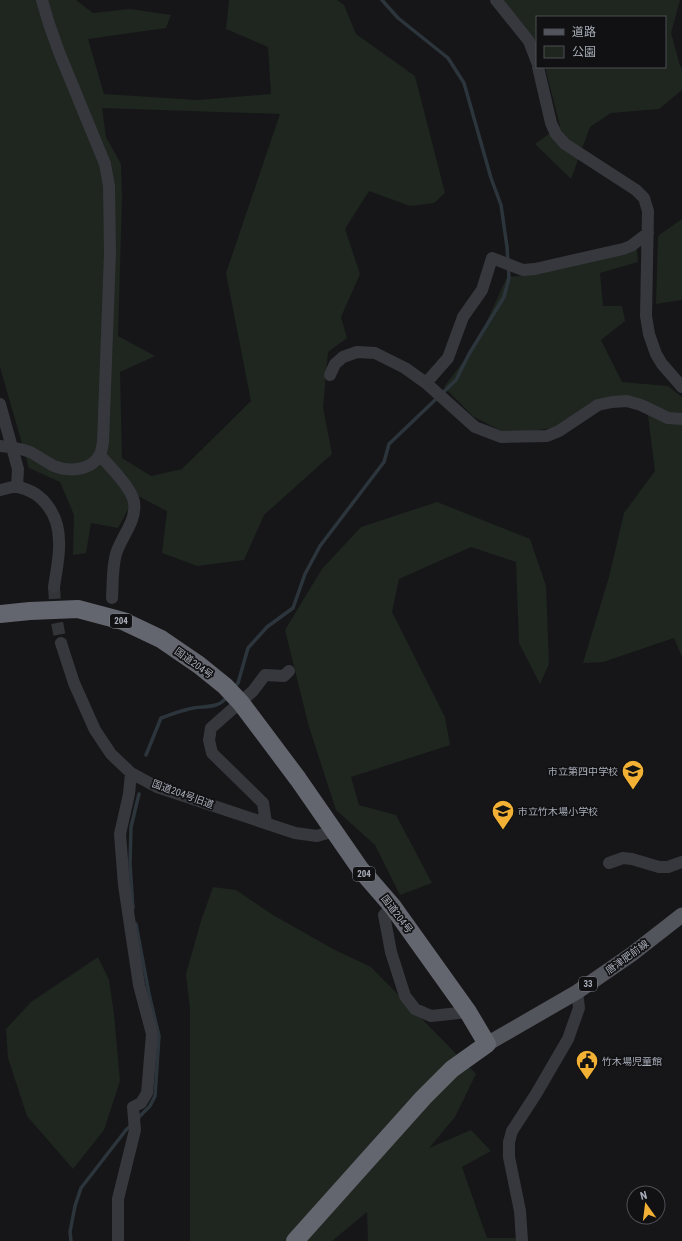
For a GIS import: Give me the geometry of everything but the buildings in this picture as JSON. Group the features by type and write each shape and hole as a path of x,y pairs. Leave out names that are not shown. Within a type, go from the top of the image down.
{"highway":[{"name":"国道204号","path":"0,614 78,609 123,621 160,639 199,665 225,686 241,704 298,778 361,870 393,908 468,1012 488,1044"},
{"path":"295,1241 423,1098 452,1069 488,1044"}],"main road":[{"name":"唐津肥前線","path":"488,1044 577,992 632,954 682,915"}],"street":[{"path":"0,446 13,447 30,452 54,466 68,470 80,469 90,465 100,455 103,442 110,253 109,186 105,164 48,24 42,0"},
{"path":"496,0 529,41 536,59"},
{"path":"538,68 551,123 556,134 565,144 636,190 644,198 648,211 646,316 649,334 656,354 662,364 682,387"},
{"path":"429,386 448,358 463,317 482,290 492,258 523,270 535,269 622,249 631,246 648,233"},
{"path":"330,376 335,364 343,357 357,352 375,353 405,368 429,386 475,427 501,437 547,436 559,431 598,405 612,402 627,401 641,405 668,418 682,419"},
{"path":"0,404 18,469 17,487"},
{"path":"100,455 129,491 134,502 134,513 116,554 112,598"},
{"path":"0,490 17,487 32,491 48,504 56,519 59,541 54,587"},
{"name":"国道204号旧道","path":"60,643 74,683 95,730 112,754 131,773 157,787 295,832 317,836 334,831"},
{"path":"266,823 263,803 212,753 209,740 211,728 253,691 265,675 284,676 289,671"},
{"path":"118,1241 118,1199 135,1130 133,1107 141,1103 147,1093 152,1034 139,985 124,885 120,834 129,794 131,773"},
{"path":"609,863 623,858 632,859 659,867 682,862"},
{"path":"393,908 384,916 391,952 405,996 415,1009 431,1016 468,1012"},
{"path":"522,1241 520,1211 509,1157 509,1142 512,1131 568,1040 579,1008 577,992"}],"green space":[{"path":"0,0 76,0 93,13 130,9 171,15 166,28 88,39 104,94 198,100 271,94 268,47 226,29 229,0 337,0 344,5 356,34 415,76 445,193 434,203 410,206 369,191 345,229 360,274 341,317 347,338 328,352 323,407 332,454 264,515 244,560 197,566 162,553 167,511 136,495 118,528 91,523 86,553 73,555 74,515 60,482 29,468 0,367","holes":["102,108 280,114 226,273 251,401 182,469 151,476 122,458 120,372 155,356 118,336 122,198 121,164 106,137"]},
{"path":"503,0 680,0 671,33 680,66 682,68 682,90 659,109 611,113 590,127 571,179 535,144 560,126 545,68 666,68 666,16 536,16 536,40"},
{"path":"682,219 682,300 656,304 658,236"},
{"path":"637,249 638,262 600,273 603,306 622,306 625,321 601,340 622,382 668,386 682,397 682,657 674,638 603,662 583,663 609,577 624,513 655,471 646,400 611,396 553,428 507,434 474,417 444,387 477,343 507,277 538,274"},
{"path":"437,502 530,539 546,586 549,664 540,684 519,643 516,562 471,547 399,579 392,612 445,717 450,745 351,777 359,805 396,815 432,883 400,895 375,845 336,810 309,727 285,630 322,569 361,527"},
{"path":"213,887 236,890 273,915 335,950 371,967 476,1074 455,1117 429,1148 471,1130 491,1151 462,1167 487,1238 516,1238 516,1241 368,1241 367,1212 332,1241 190,1241 190,1009 186,974 201,921"},
{"path":"98,957 109,980 114,1014 120,1081 104,1130 73,1169 27,1116 8,1058 6,1029 31,1002"}],"waterway":[{"path":"234,687 238,683 248,648 267,627 293,608 305,574 320,546 384,462 389,444 456,380 469,354 504,297 509,278 507,247 501,205 491,178 464,83 448,58 398,18 382,0"},
{"path":"146,755 161,718 185,710 219,704 227,697"},
{"path":"133,908 130,864 131,827 139,794"},
{"path":"136,924 149,994 159,1036 155,1096 150,1106 138,1118"},
{"path":"71,1241 70,1232 75,1206 81,1188 132,1124"}],"tunnel":[{"path":"54,587 56,617 61,643"}],"place":[{"name":"市立第四中学校","path":"633,790"},
{"name":"市立竹木場小学校","path":"503,830"},
{"name":"竹木場児童館","path":"587,1080"}]}
